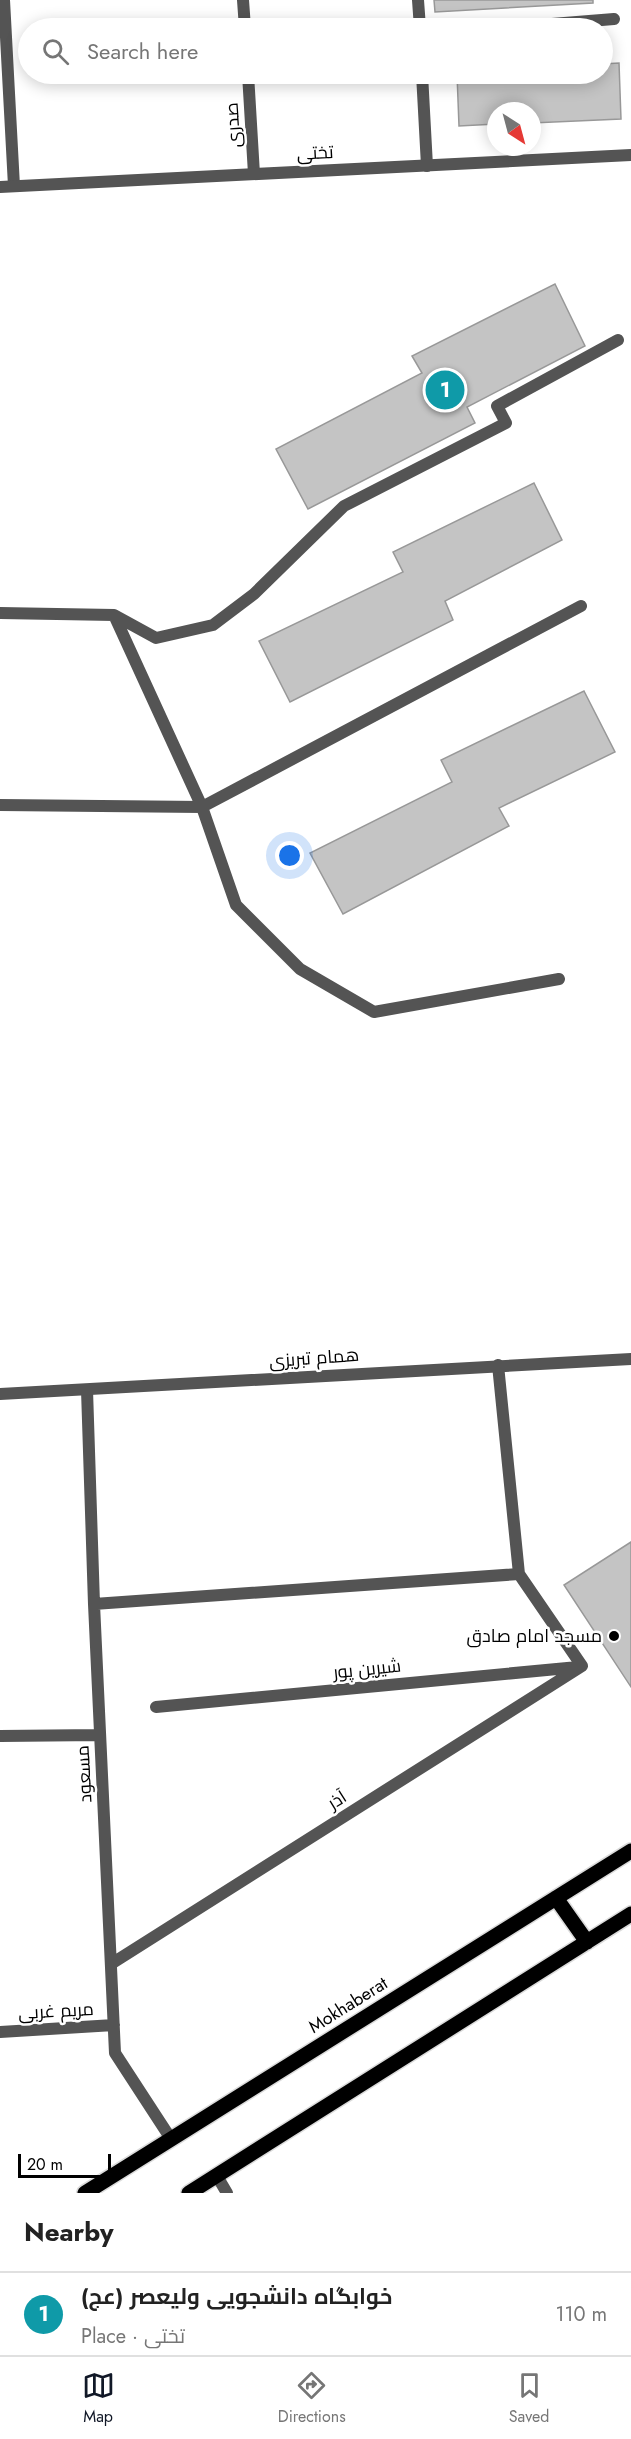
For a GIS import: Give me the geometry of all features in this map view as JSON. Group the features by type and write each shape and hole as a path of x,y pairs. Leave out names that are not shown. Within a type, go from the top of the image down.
{"main road":[{"name":"Mokhaberat","path":"85,2193 631,1851"},
{"path":"556,1898 587,1942"},
{"path":"189,2193 631,1914"}],"street":[{"path":"4,0 14,186"},
{"path":"243,0 244,18"},
{"path":"418,0 419,18"},
{"name":"صدری","path":"249,84 254,174"},
{"path":"423,84 427,166"},
{"name":"تختی","path":"0,187 631,155"},
{"path":"0,613 114,615 156,638 213,625 254,594 344,506 506,423 496,406 618,340"},
{"path":"0,805 202,807 581,606"},
{"path":"114,615 202,807 236,905 300,969 374,1012 560,979"},
{"name":"همام تبریزی","path":"0,1394 631,1359"},
{"path":"498,1365 519,1574 582,1666"},
{"name":"مسعود","path":"87,1390 94,1604 115,2053 171,2139"},
{"path":"94,1604 519,1574"},
{"name":"شیرین پور","path":"156,1707 582,1666"},
{"name":"آذر","path":"111,1964 582,1666"},
{"path":"0,1736 100,1735"},
{"name":"مریم غربی","path":"0,2032 114,2025"},
{"path":"217,2176 227,2193"}],"building":[{"path":"434,0 593,0 593,3 435,12"},
{"path":"613,63 619,63 621,119 541,123 541,102 487,102 487,124 459,126 457,84 613,84"},
{"path":"555,284 585,346 467,407 475,423 308,509 276,449 422,373 412,356"},
{"path":"534,483 562,540 445,601 453,620 290,702 259,641 403,572 393,552"},
{"path":"584,691 615,752 499,808 509,826 343,914 310,853 452,782 441,760"},
{"name":"مسجد امام صادق","path":"631,1542 631,1687 564,1585"}],"place":[{"name":"خوابگاه دانشجویی ولیعصر (عج)","path":"445,390"},
{"name":"مسجد امام صادق","path":"614,1636"}]}
